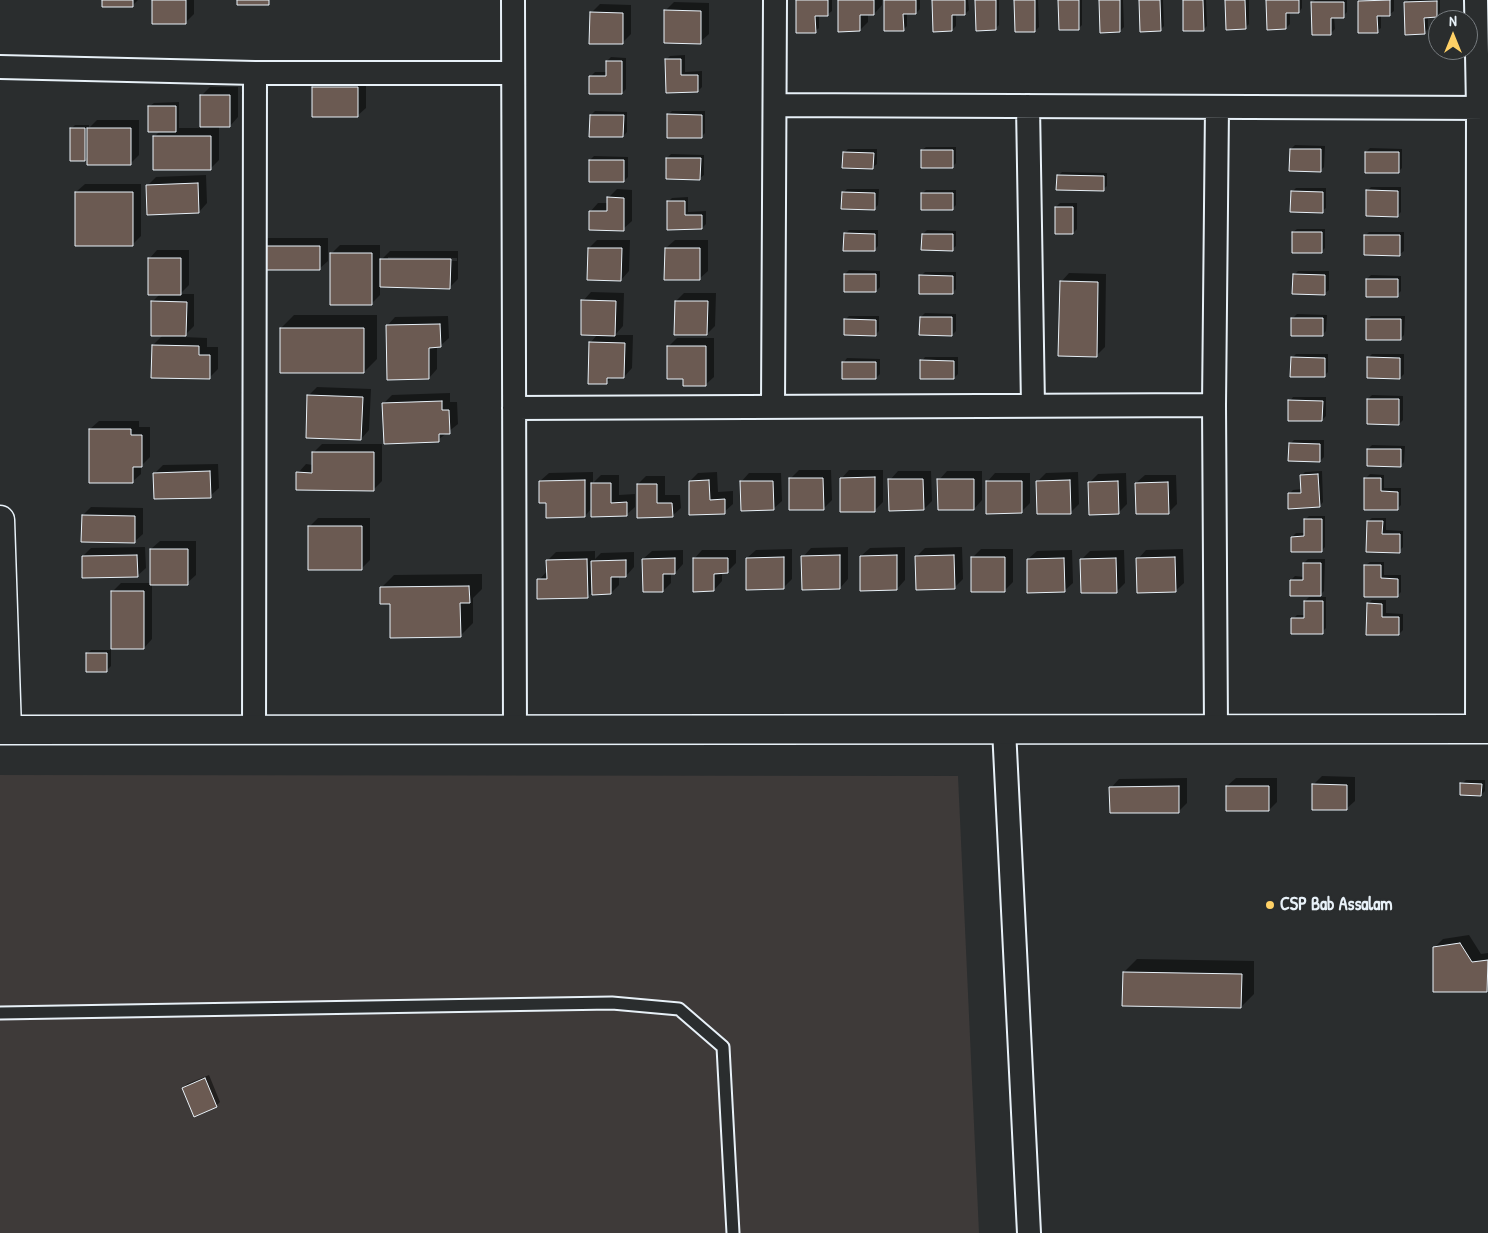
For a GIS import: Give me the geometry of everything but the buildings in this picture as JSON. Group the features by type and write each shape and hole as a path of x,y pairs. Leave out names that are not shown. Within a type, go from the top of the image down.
{"street":[{"path":"513,0 515,729"},
{"path":"773,407 775,0"},
{"path":"0,520 4,730 1482,729 1483,108 1476,0"},
{"path":"0,67 255,72 513,73"},
{"path":"254,730 255,72"},
{"path":"775,105 1483,108"},
{"path":"1028,106 1033,406"},
{"path":"1216,729 1214,405 1218,107"},
{"path":"514,408 1214,405"},
{"path":"1004,729 1029,1233"}],"lane":[{"path":"0,1012 612,1003 679,1009 723,1047 733,1233"}],"shaded area":[{"path":"0,775 958,776 979,1233 0,1233"}],"place":[{"name":"CSP Bab Assalam","path":"1270,905"}]}
